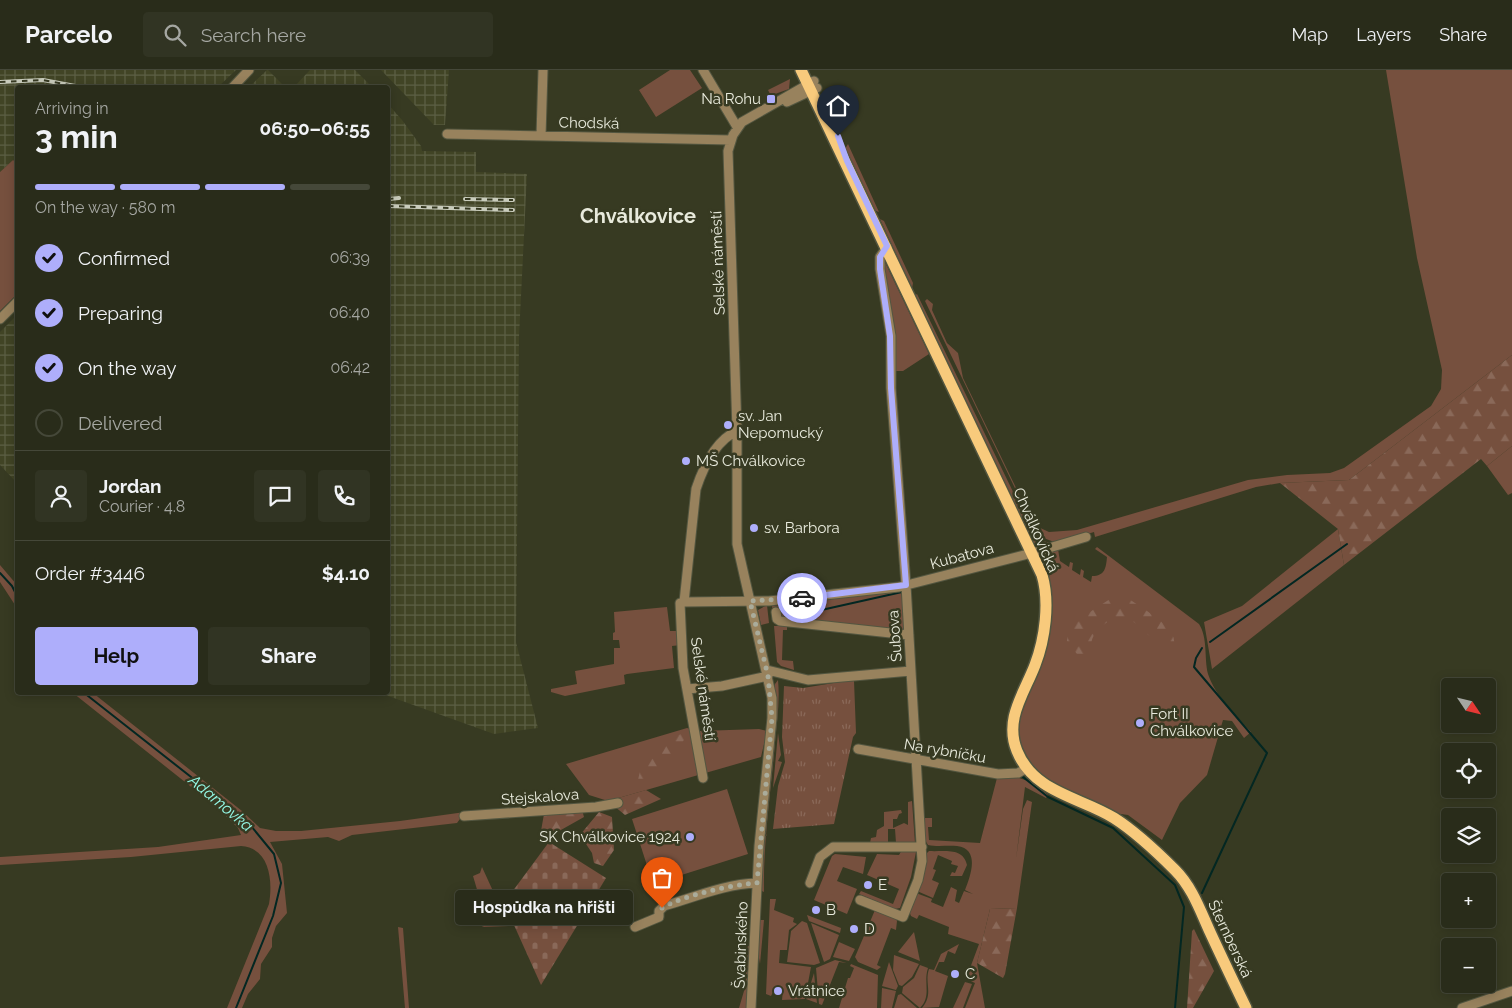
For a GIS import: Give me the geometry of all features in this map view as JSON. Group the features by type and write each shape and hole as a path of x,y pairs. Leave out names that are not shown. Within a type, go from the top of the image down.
{"main road":[{"name":"Chválkovická","path":"801,70 813,86"},
{"name":"Chválkovická","path":"809,70 813,86 847,161 1032,553 1044,583 1045,610 1037,658 1017,703 1013,726 1016,750 1027,768 1047,787 1121,823 1165,860 1186,883"},
{"name":"Šternberská","path":"1186,883 1246,1008"}],"street":[{"path":"235,85 249,70"},
{"path":"541,136 543,70"},
{"path":"703,70 737,127 745,119 763,110 782,105 813,86"},
{"name":"Selské náměstí","path":"737,127 731,140 728,159 737,431 737,544 750,601"},
{"name":"Chodská","path":"447,134 731,140"},
{"name":"Šubova","path":"860,900 904,917 918,880 922,847 906,585 891,388 890,336 880,269 880,257 887,246"},
{"path":"0,318 15,304"},
{"name":"Selské náměstí","path":"703,778 684,668 682,603 696,489 702,471 714,452 727,436 737,431"},
{"name":"Kubatova","path":"682,603 823,596 906,585 1032,553 1086,537"},
{"name":"Švabinského","path":"750,601 768,673 772,718 757,883 751,1008"},
{"path":"776,612 777,619 780,621 909,635"},
{"path":"687,689 722,686 768,673 808,680 911,672"},
{"name":"Na rybníčku","path":"858,749 916,761 1003,774 1018,773 1027,768"},
{"name":"Stejskalova","path":"464,816 596,807 618,803"},
{"path":"810,883 820,857 833,846 922,847"},
{"name":"Švabinského","path":"635,927 659,917 659,911 664,906 717,889 738,884 757,883"},
{"path":"1462,1008 1473,1006 1512,991"}],"shaded area":[{"path":"0,70 236,70 220,85 15,85 15,162 13,160 0,172"},
{"path":"268,70 283,85 251,85"},
{"path":"310,70 355,70 370,85 296,85"},
{"path":"381,70 449,70 445,125 434,125"},
{"path":"390,106 421,146 422,151 476,152 476,172 527,174 519,337 516,642 538,728 494,734 386,695 390,695"},
{"path":"15,317 15,481 0,465 0,332"}],"green space":[{"path":"670,70 690,70 702,88 656,117 639,90"},
{"path":"1386,70 1512,70 1512,355 1349,480 1280,483 1256,487 1095,537 1094,532 1057,543 1038,536 925,301 927,299 933,304 932,310 947,343 958,353 963,378 1031,519 1036,526 1049,532 1077,530 1248,480 1287,475 1330,473 1344,468 1431,406 1441,389 1442,370 1417,258"},
{"path":"790,79 789,89 774,93 771,96 768,90"},
{"path":"848,144 879,212 874,210 845,149"},
{"path":"13,160 15,162 15,296 0,311 0,172"},
{"path":"880,219 884,221 913,283 912,289"},
{"path":"883,258 929,354 903,371 892,371"},
{"path":"917,294 1033,533 1038,539 1050,543 1040,547 1032,541 914,296"},
{"path":"1512,355 1512,446 1487,466 1481,459 1344,565 1338,529 1280,483 1349,480"},
{"path":"1512,446 1512,493 1508,495 1487,466"},
{"path":"1338,529 1344,565 1212,669 1204,622 1242,606"},
{"path":"1097,547 1199,624 1204,635 1207,668 1211,682 1226,705 1251,732 1244,738 1232,721 1223,720 1207,775 1180,803 1162,840 1128,815 1114,813 1056,787 1033,768 1021,749 1017,734 1017,719 1043,652 1040,555 1058,549 1060,561 1069,567 1070,562 1073,563 1072,570 1080,575 1081,569 1084,571 1083,577 1091,582 1092,576 1100,575 1106,565 1107,557 1095,549"},
{"path":"0,565 15,583 15,605 0,582"},
{"path":"900,591 904,594 905,625 902,631 782,617 774,612 789,625 774,624 772,606"},
{"path":"1121,592 1162,622 1173,636 1174,643 1165,644 1157,641 1126,618 1117,618 1106,623 1096,632 1092,639 1090,652 1080,658 1067,641 1068,626"},
{"path":"899,599 900,615 888,616 887,601"},
{"path":"767,605 769,623 761,625 758,610"},
{"path":"667,607 670,631 680,631 681,645 672,646 674,668 627,674 624,675 625,684 565,696 551,692 551,689 577,684 575,671 614,664 614,648 620,648 619,640 613,640 613,633 615,632 614,612"},
{"path":"774,626 787,626 787,630 783,630 782,660 793,661 794,670 781,666 777,662"},
{"path":"778,680 778,711 766,834 764,833 775,726 775,684"},
{"path":"854,681 856,733 853,737 834,824 773,829 778,786 785,762 782,737 784,686 803,688"},
{"path":"76,695 96,695 242,811 260,828 276,831 301,831 465,812 457,823 352,835 339,841 328,837 270,842 282,864 287,913 276,926 272,938 272,947 261,964 260,979 248,994 242,1008 227,1008 269,904 270,895 270,876 264,859 251,848 241,846 131,857 0,865 0,857 158,847 241,835 238,828 219,809"},
{"path":"687,728 700,731 759,729 767,731 761,757 608,801 589,795 566,764"},
{"path":"689,732 658,781 650,784 638,780 645,749 666,738"},
{"path":"778,733 781,755 778,761 782,762 773,788"},
{"path":"1016,777 1031,782 1048,795 1046,798 1025,787 1016,859 1023,809 1027,800 1032,802 1017,908 990,909 977,963 985,1008 965,1008 975,983 966,979 979,944 948,934 949,927 919,915 917,919 911,916 909,911 916,893 932,899 931,902 943,907 951,887 957,890 955,901 959,903 964,891 973,894 965,890 971,871 971,858 969,852 964,848 928,845 924,838 923,818 932,818 932,827 928,827 929,840 980,843 997,778"},
{"name":"SK Chválkovice 1924","path":"727,789 748,854 653,884 632,819"},
{"path":"646,790 661,799 625,815 608,801"},
{"path":"912,801 915,843 896,843 895,829 888,829 888,843 870,843 871,838 876,837 877,830 884,826 884,812 901,810 902,813 899,814 897,819 893,819 893,828 904,823 908,825 908,802"},
{"path":"582,810 584,817 552,835 541,831 544,814"},
{"path":"599,812 612,817 614,850 603,866 594,863 592,853 580,835"},
{"path":"766,836 764,892 760,890 763,838"},
{"path":"549,842 606,878 541,985 504,903"},
{"path":"902,850 916,852 911,877 900,908 895,909 859,894 861,891 893,904 899,889 867,875 877,854 899,855"},
{"path":"929,851 957,853 965,859 967,865 962,876 950,876 952,872 955,873 958,866 951,864 952,861 938,855 933,869 936,870 932,880 939,883 933,898 917,891 925,855"},
{"path":"835,854 866,857 863,874 843,867 837,881 857,889 847,914 814,900 832,856"},
{"path":"482,867 509,926 484,927 472,922 481,903 473,876 480,873"},
{"path":"770,899 776,899 774,910 794,918 793,922 797,924 789,930 787,950 780,950 779,963 811,967 805,999 782,1000 783,989 776,986 771,996 766,994"},
{"path":"1017,908 1003,978 977,963 990,909"},
{"path":"875,910 895,916 897,921 896,930 891,928 877,965 881,967 877,970 858,962 855,957"},
{"path":"807,915 841,928 840,933 809,921"},
{"path":"759,920 764,920 760,964 758,952"},
{"path":"802,921 807,923 820,963 814,965 787,962 791,931"},
{"path":"811,923 839,935 830,959 824,962"},
{"path":"398,927 403,928 409,1008 405,1008"},
{"path":"1194,929 1214,971 1193,1008 1187,1008 1192,931"},
{"path":"914,932 920,961 898,952"},
{"path":"839,942 855,949 849,961 833,957"},
{"path":"959,944 955,954 948,951 944,962 939,962 935,971 948,976 939,1007 922,1008 926,1003 928,993 927,979 929,969 934,970 941,954"},
{"path":"742,946 750,946 748,1008 739,1008 744,991 748,948"},
{"path":"894,955 919,964 912,977 902,986 899,985 893,970"},
{"path":"835,960 847,963 839,962 822,1005 819,1004 816,968"},
{"path":"889,962 898,986 896,990 882,986"},
{"path":"851,964 878,975 877,1008 839,1008 848,978 850,978 854,968 850,966"},
{"path":"920,965 928,968 926,999 920,1008 902,993 903,987 914,978"},
{"path":"814,973 817,1003 806,999"},
{"path":"965,982 972,984 963,1008 953,1008"},
{"path":"882,988 896,991 892,1008 881,1008"},
{"path":"901,994 917,1008 894,1008 898,995"}],"waterway":[{"path":"1210,642 1347,544"},
{"name":"Adamovka","path":"0,573 15,592"},
{"path":"798,617 799,615 902,592"},
{"path":"1202,648 1196,658 1194,667 1267,753 1202,893"},
{"name":"Adamovka","path":"87,695 247,821 274,854 281,883 273,916 236,1008"},
{"path":"1023,777 1048,797 1113,828 1175,885 1184,907 1175,1008"}],"railway":[{"path":"0,82 43,80 70,85"},
{"path":"390,199 399,198"},
{"path":"465,199 513,200"},
{"path":"390,206 513,210"}],"way so far":[{"path":"662,908 717,889 738,884 757,883 772,718 772,698 750,601 802,598"}],"place":[{"name":"Na Rohu","path":"771,99"},
{"name":"sv. Jan Nepomucký","path":"728,425"},
{"name":"MŠ Chválkovice","path":"686,461"},
{"name":"sv. Barbora","path":"754,528"},
{"name":"Fort II Chválkovice","path":"1140,723"},
{"name":"SK Chválkovice 1924","path":"690,837"},
{"name":"E","path":"868,885"},
{"name":"Hospůdka na hřišti","path":"662,908"},
{"name":"B","path":"816,910"},
{"name":"D","path":"854,929"},
{"name":"C","path":"955,974"},
{"name":"Vrátnice","path":"778,991"}],"district":[{"name":"Chválkovice","path":"638,216"}],"route":[{"path":"802,598 906,585 891,388 890,328 880,280 880,257 887,246 847,161 838,136"}]}
